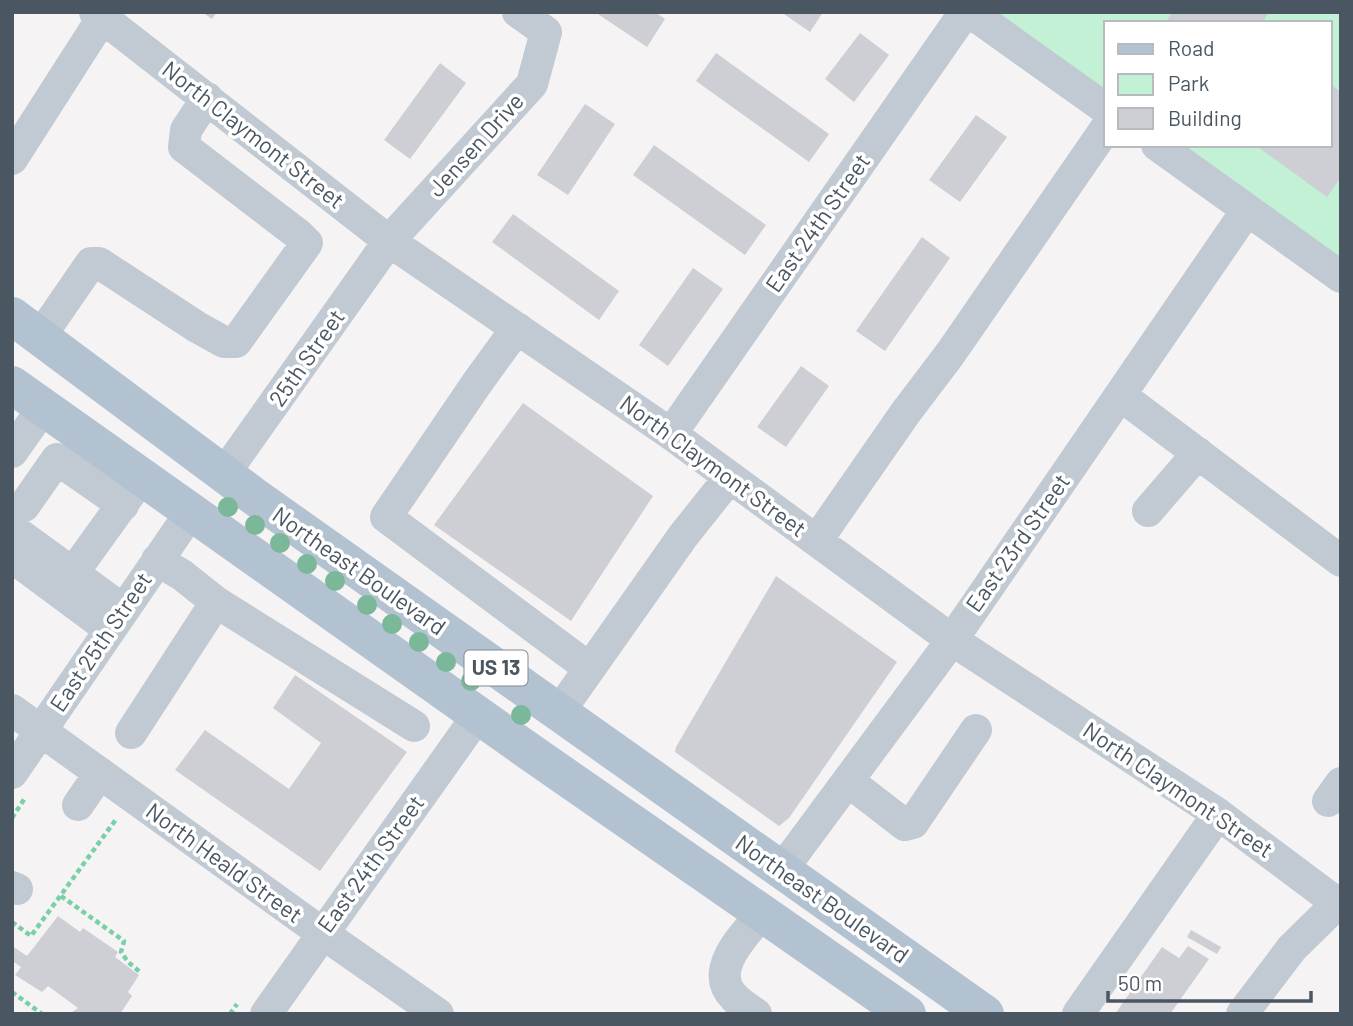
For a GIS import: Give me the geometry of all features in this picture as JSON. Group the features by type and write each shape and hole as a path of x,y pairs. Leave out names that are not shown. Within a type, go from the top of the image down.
{"main road":[{"name":"Northeast Boulevard","path":"26,327 225,474 985,1014"},
{"name":"Northeast Boulevard","path":"12,385 43,408 132,491 191,513 907,1014"},
{"path":"530,752 605,782 736,874 752,879 781,871"}],"street":[{"name":"Jensen Drive","path":"390,241 532,84 546,32 518,12"},
{"path":"967,12 1104,108"},
{"name":"East 24th Street","path":"671,434 967,12"},
{"name":"North Claymont Street","path":"101,14 390,241 671,434 952,640 1218,814 1340,903"},
{"path":"16,147 101,14"},
{"path":"26,327 91,262 99,263 224,342 236,342 307,243 184,147 186,130 207,98"},
{"path":"817,540 1104,131"},
{"path":"1160,147 1341,277"},
{"path":"276,218 305,175"},
{"name":"East 23rd Street","path":"781,871 952,640 1247,210"},
{"name":"25th Street","path":"225,474 390,241"},
{"path":"517,328 386,517 589,668"},
{"path":"1120,395 1341,561"},
{"path":"12,452 43,408"},
{"path":"1148,511 1198,453"},
{"path":"57,459 132,491 66,582 18,517 57,459"},
{"path":"559,712 684,536 730,477"},
{"name":"East 25th Street","path":"19,785 41,733 116,619 191,513"},
{"path":"12,558 66,582 116,619"},
{"path":"157,560 182,575 216,602 414,726"},
{"path":"131,733 216,602"},
{"path":"336,675 360,632"},
{"name":"North Heald Street","path":"12,710 41,733 88,791 321,933 438,1014"},
{"name":"East 24th Street","path":"252,1008 321,933 478,715"},
{"path":"848,781 905,825 913,823 976,730"},
{"path":"1078,1014 1218,814"},
{"path":"1242,1014 1292,948 1313,925 1340,903"},
{"path":"756,1014 733,997 727,986 725,973 729,955 763,912"}],"path":[{"path":"12,818 19,785"},
{"path":"88,791 129,825"},
{"path":"12,922 31,936 118,817"},
{"path":"61,895 124,941 121,952 140,972"},
{"path":"12,992 42,1014"},
{"path":"230,1014 252,1008"}],"green space":[{"path":"971,12 1341,12 1341,272 1164,147 1332,147 1332,21 1104,21 1104,106"}],"building":[{"path":"202,12 217,12 212,19"},
{"path":"595,12 655,12 665,19 647,47"},
{"path":"781,12 823,12 810,32"},
{"path":"1172,12 1269,12 1263,21 1166,21"},
{"path":"860,33 889,55 854,102 825,79"},
{"path":"716,53 829,134 809,162 696,81"},
{"path":"440,63 466,83 410,159 384,140"},
{"path":"1332,85 1341,92 1341,177 1327,197 1258,147 1332,147"},
{"path":"585,104 615,124 568,195 537,175"},
{"path":"976,115 1007,137 960,202 929,180"},
{"path":"654,145 766,225 745,255 633,175"},
{"path":"513,214 619,291 599,320 492,242"},
{"path":"922,237 950,258 885,351 856,331"},
{"path":"693,268 723,289 668,366 639,345"},
{"path":"801,366 829,386 786,447 757,427"},
{"path":"523,403 653,496 571,621 434,525"},
{"path":"776,576 897,662 789,818 779,826 675,752"},
{"path":"295,675 407,752 320,871 175,770 205,730 289,789 321,743 273,708"},
{"path":"58,916 80,932 83,928 118,952 115,957 139,975 128,992 132,996 120,1014 69,1014 78,1008 48,986 42,992 15,975 21,967 12,961 12,946 27,956"},
{"path":"1191,930 1221,947 1217,954 1187,937"},
{"path":"1188,946 1209,959 1170,1014 1115,1014 1162,947 1179,958"}]}
